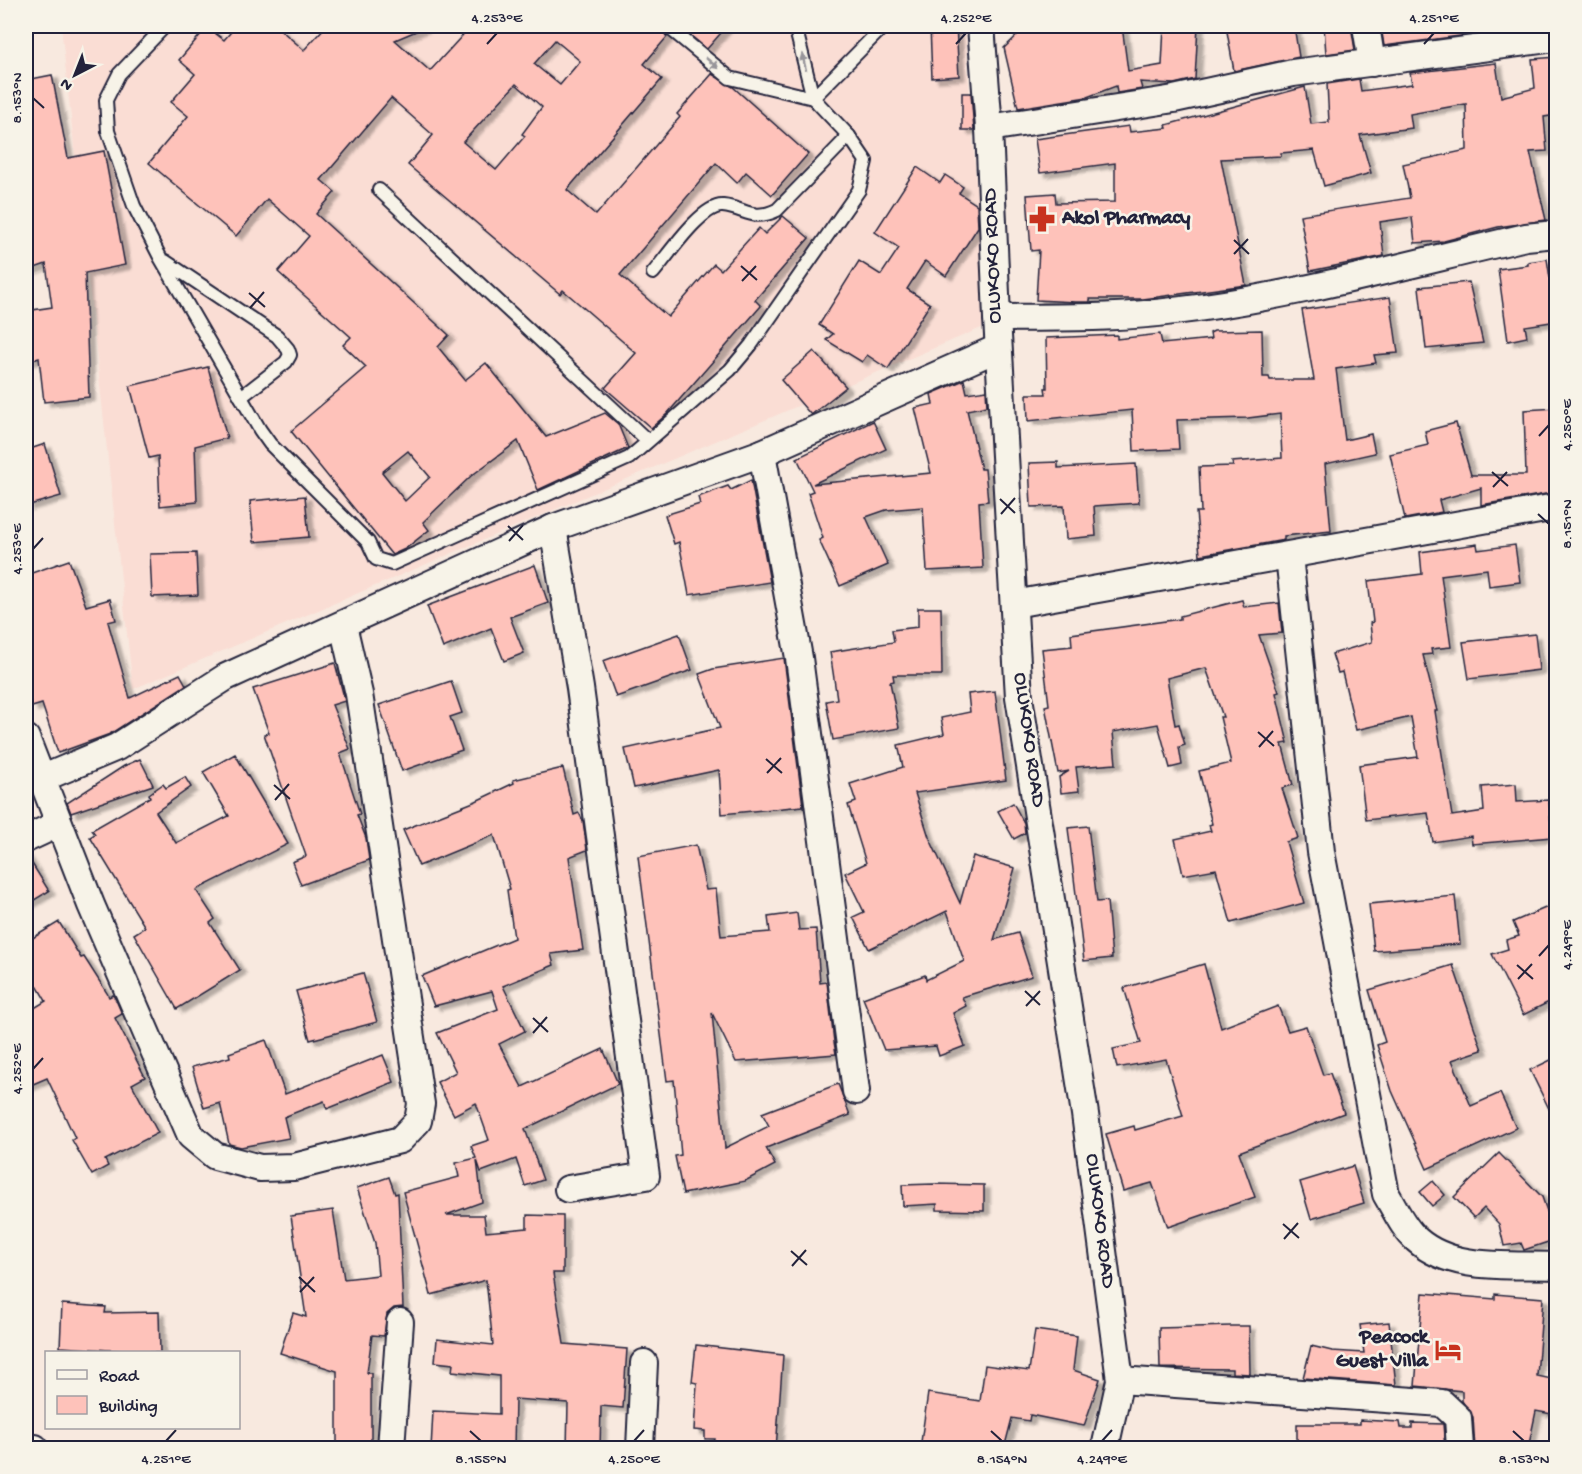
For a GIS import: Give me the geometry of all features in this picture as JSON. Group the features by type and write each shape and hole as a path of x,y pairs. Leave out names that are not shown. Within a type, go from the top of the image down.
{"street":[{"name":"OLUKOKO ROAD","path":"981,26 989,128 998,348 1019,697 1085,1114 1120,1380 1105,1449"},
{"path":"1366,26 1372,63"},
{"path":"989,128 1174,99 1293,73 1557,38"},
{"path":"997,318 1173,312 1269,297 1526,237 1557,234"},
{"path":"41,779 117,747 226,677 553,528 762,453 998,348"},
{"path":"762,453 799,658 856,1091"},
{"path":"1014,604 1557,507"},
{"path":"553,528 580,688 646,1176 568,1189"},
{"path":"1289,556 1321,852 1386,1194 1416,1240 1442,1257 1462,1262 1557,1266"},
{"path":"26,738 58,824 191,1136 215,1156 260,1168 294,1167 400,1140 418,1121 421,1104 359,694 343,625"},
{"path":"26,839 58,824"},
{"path":"391,1449 400,1322"},
{"path":"640,1449 644,1363"},
{"path":"1120,1380 1442,1403 1455,1412 1458,1418 1460,1449"},
{"path":"26,1448 35,1449"}],"lane":[{"path":"165,26 118,74 106,100 108,131 134,206 161,259 270,444 369,542 376,559 392,564 629,458 730,370 744,353 859,190 866,161 849,136 813,98 795,26"},
{"path":"668,26 730,78 813,98"},
{"path":"813,98 884,26"},
{"path":"653,273 708,210 722,206 749,215 766,216 777,210 849,136"},
{"path":"379,190 648,441"},
{"path":"161,259 277,336 288,349 290,356 286,362 241,397"}],"shaded area":[{"path":"61,26 965,26 986,326 133,689"}],"building":[{"path":"236,26 276,26 304,50 326,26 428,26 395,40 430,71 471,26 659,26 667,37 644,64 662,79 567,190 596,215 680,117 677,114 712,74 733,87 808,154 772,195 746,172 737,183 716,163 620,275 668,317 714,264 721,270 759,228 765,234 783,216 809,238 755,300 761,306 667,414 651,428 605,388 636,353 563,290 560,294 408,165 433,135 391,98 321,180 335,192 316,214 449,335 438,347 465,380 486,363 546,437 605,413 618,424 628,448 538,490 518,441 471,476 423,522 429,530 405,549 392,555 291,431 366,367 343,345 351,337 278,272 309,236 267,199 236,236 149,163 188,116 171,102 195,74 179,60 207,27 224,40","holes":["555,40 580,61 560,85 534,64","516,84 542,107 522,134 525,136 496,170 463,142","408,451 430,477 405,501 382,472"]},
{"path":"679,26 727,26 707,49"},
{"path":"930,26 956,26 959,76 932,78"},
{"path":"1027,26 1122,26 1128,71 1162,65 1164,26 1198,26 1195,79 1174,84 1140,82 1142,89 1117,93 1116,86 1087,97 1018,108 1004,48"},
{"path":"1226,26 1294,26 1299,57 1234,71"},
{"path":"1324,26 1351,26 1355,50 1326,54"},
{"path":"1381,26 1512,26 1512,29 1384,46"},
{"path":"1557,57 1557,115 1544,117 1547,151 1530,152 1546,220 1498,227 1444,241 1415,243 1412,217 1380,222 1384,256 1310,271 1300,215 1410,198 1403,164 1467,150 1466,104 1410,114 1412,128 1360,135 1371,173 1324,186 1314,150 1281,153 1281,156 1221,159 1246,285 1143,299 1090,299 1090,302 1036,300 1039,250 1031,251 1027,195 1055,193 1056,203 1115,202 1115,163 1040,173 1035,139 1129,126 1130,132 1167,128 1166,125 1305,87 1311,124 1329,122 1327,84 1359,79 1361,91 1412,84 1410,73 1496,63 1501,97 1535,88 1532,59"},
{"path":"52,75 68,158 104,151 125,265 85,273 89,397 44,402 39,358 26,362 26,311 52,307 46,264 26,271 26,80"},
{"path":"962,93 971,93 974,130 962,130"},
{"path":"917,167 940,183 945,175 963,187 959,193 977,205 978,227 946,276 925,261 907,289 930,304 888,369 867,355 862,362 826,340 833,334 819,325 859,261 881,275 899,248 875,232"},
{"path":"1547,259 1553,298 1557,298 1557,321 1525,326 1527,337 1508,341 1498,269 1528,265 1528,262"},
{"path":"1469,282 1483,343 1426,349 1419,287"},
{"path":"1390,297 1398,353 1374,355 1376,363 1336,369 1345,440 1371,434 1375,453 1325,464 1331,531 1284,536 1284,540 1200,555 1196,512 1201,512 1199,467 1233,466 1232,462 1282,458 1280,414 1248,418 1177,420 1179,449 1134,451 1132,410 1028,421 1027,394 1046,394 1046,338 1117,335 1117,339 1160,334 1162,344 1211,339 1210,333 1214,331 1262,330 1263,377 1269,377 1270,380 1314,380 1302,310"},
{"path":"814,351 846,387 811,415 781,380"},
{"path":"208,367 227,438 195,446 197,502 160,506 158,456 149,458 130,386"},
{"path":"964,380 967,393 986,390 987,406 967,410 981,469 985,469 988,501 979,502 983,568 927,571 923,507 886,510 866,517 888,565 840,586 819,540 823,538 808,493 813,491 797,458 873,421 886,449 813,484 931,473 915,408 933,404 931,394"},
{"path":"1557,408 1557,492 1481,505 1481,488 1439,500 1442,512 1405,519 1390,454 1428,445 1425,431 1456,423 1471,475 1526,475 1524,410"},
{"path":"45,444 61,496 26,506 26,466 31,464 27,450"},
{"path":"1058,462 1058,468 1136,464 1139,503 1094,506 1096,536 1066,539 1064,506 1031,507 1029,463"},
{"path":"751,480 770,582 689,595 679,542 674,544 665,515 700,504 698,497 728,486 731,490"},
{"path":"305,496 309,537 254,542 250,501"},
{"path":"1477,544 1478,550 1515,545 1520,582 1489,586 1487,569 1441,575 1451,647 1431,649 1432,654 1423,655 1437,711 1435,711 1452,816 1484,811 1482,787 1516,784 1517,802 1549,800 1552,837 1472,844 1471,836 1433,842 1428,813 1366,820 1359,765 1418,757 1411,717 1356,730 1342,672 1338,673 1332,654 1372,642 1370,623 1373,622 1368,581 1422,574 1420,552"},
{"path":"196,553 198,595 152,597 150,554"},
{"path":"69,560 86,606 110,599 116,620 108,622 130,698 180,674 186,685 110,734 58,753 42,704 32,707 26,686 26,575"},
{"path":"535,565 548,603 510,617 524,653 504,661 491,628 443,648 427,606"},
{"path":"1242,600 1244,607 1279,603 1282,633 1259,635 1279,692 1276,693 1288,743 1282,744 1293,785 1282,788 1298,838 1286,842 1304,903 1231,923 1216,869 1183,875 1175,839 1211,831 1209,825 1212,824 1199,771 1231,763 1220,717 1223,717 1206,668 1167,678 1175,725 1179,724 1185,745 1179,747 1182,765 1170,768 1158,724 1113,732 1116,764 1076,767 1079,791 1061,793 1059,777 1069,771 1058,773 1045,706 1049,705 1042,649 1072,646 1071,634 1180,619 1180,616"},
{"path":"918,608 941,608 942,675 893,675 894,681 890,682 899,728 833,740 826,701 837,699 830,652 894,642 892,630 918,627"},
{"path":"679,634 692,670 616,697 603,661"},
{"path":"1535,634 1539,670 1469,679 1463,642"},
{"path":"784,658 803,806 722,814 719,770 634,788 625,749 720,728 699,674 713,669"},
{"path":"335,663 345,701 332,705 350,749 340,753 360,814 357,815 366,838 369,860 301,885 292,862 306,856 264,734 269,733 253,689"},
{"path":"451,681 462,713 450,717 462,750 402,771 379,705"},
{"path":"995,691 1006,780 915,793 929,837 960,903 973,856 1015,868 994,940 1018,933 1032,976 962,997 966,1006 953,1013 965,1046 939,1056 936,1046 884,1050 863,998 925,975 926,980 964,961 947,911 869,949 853,917 864,912 845,873 866,863 848,805 856,802 850,784 903,767 898,745 944,734 941,718 970,712 968,694"},
{"path":"235,754 288,844 196,890 215,919 210,923 240,970 177,1009 134,934 145,927 90,837 95,834 92,830 150,797 149,794 163,784 166,788 185,777 191,787 156,812 176,843 229,816 203,772"},
{"path":"140,759 153,785 71,813 67,803 124,766"},
{"path":"563,768 574,815 579,813 583,821 587,850 569,857 583,950 551,954 554,965 503,986 525,1031 499,1044 522,1087 603,1049 618,1084 525,1129 543,1180 525,1186 516,1159 481,1172 477,1160 482,1202 446,1215 484,1215 486,1232 527,1228 527,1215 563,1216 563,1273 553,1273 564,1344 627,1349 623,1408 601,1406 600,1449 567,1449 568,1403 515,1399 514,1449 431,1449 433,1411 499,1414 499,1376 452,1371 453,1364 435,1362 437,1339 493,1345 486,1280 431,1295 403,1192 459,1177 456,1163 476,1158 471,1146 489,1140 476,1103 454,1115 437,1082 456,1072 437,1033 498,1009 492,991 434,1006 422,976 514,938 507,890 510,889 494,835 419,866 403,830 476,801 514,783 513,780"},
{"path":"1013,803 1024,823 1025,833 1014,839 998,811"},
{"path":"1088,826 1097,902 1107,901 1112,958 1084,961 1068,828"},
{"path":"696,845 706,890 716,889 721,936 770,932 768,917 797,913 799,930 816,929 820,983 827,982 836,1054 736,1062 712,1013 725,1148 769,1126 762,1113 838,1084 850,1115 766,1148 775,1165 745,1181 683,1194 675,1156 681,1155 674,1080 667,1081 638,856"},
{"path":"26,854 49,891 26,905"},
{"path":"1455,896 1460,944 1374,951 1369,904"},
{"path":"1557,903 1557,998 1523,1015 1492,954 1508,949 1506,940 1519,936 1513,922"},
{"path":"59,922 109,997 113,995 116,1000 122,1014 115,1018 145,1077 132,1084 158,1133 105,1160 108,1166 92,1175 72,1140 75,1138 47,1078 26,1087 26,1013 46,1001 26,967 26,942"},
{"path":"1204,964 1221,1028 1278,1006 1288,1031 1306,1026 1323,1075 1330,1073 1344,1113 1239,1152 1255,1197 1168,1227 1152,1183 1123,1191 1106,1134 1134,1126 1135,1130 1183,1116 1166,1059 1117,1068 1113,1049 1141,1043 1124,988"},
{"path":"1453,965 1482,1050 1452,1060 1471,1106 1500,1093 1516,1128 1427,1169 1392,1091 1377,1045 1385,1042 1369,990"},
{"path":"363,973 377,1022 310,1040 296,991"},
{"path":"266,1040 285,1094 383,1055 394,1082 327,1109 324,1101 284,1117 289,1138 241,1147 229,1144 220,1103 204,1108 192,1067 230,1057 229,1053"},
{"path":"1557,1057 1557,1125 1530,1070"},
{"path":"1499,1153 1542,1197 1557,1239 1524,1250 1521,1243 1504,1246 1499,1224 1484,1208 1474,1218 1454,1197"},
{"path":"1353,1166 1364,1203 1311,1219 1300,1182"},
{"path":"389,1177 395,1194 398,1193 403,1307 394,1308 387,1314 384,1336 372,1335 367,1373 371,1373 371,1448 337,1448 337,1371 280,1353 293,1313 306,1317 291,1216 333,1210 344,1279 378,1275 375,1243 357,1188"},
{"path":"1433,1181 1445,1195 1432,1206 1420,1192"},
{"path":"902,1185 984,1185 984,1211 937,1210 937,1204 903,1206"},
{"path":"1423,1293 1495,1299 1495,1294 1543,1298 1537,1376 1557,1380 1557,1415 1536,1411 1528,1449 1475,1449 1473,1417 1462,1401 1462,1391 1415,1386"},
{"path":"62,1304 106,1307 105,1313 159,1312 160,1351 60,1347"},
{"path":"1389,1322 1396,1385 1303,1378 1311,1346 1332,1351 1364,1353 1360,1325"},
{"path":"1249,1326 1250,1374 1232,1373 1232,1369 1160,1368 1159,1328"},
{"path":"1035,1330 1077,1336 1073,1370 1100,1379 1084,1426 1030,1415 1029,1421 1012,1418 1004,1449 920,1449 928,1393 980,1401 985,1365 1029,1371"},
{"path":"696,1345 783,1355 776,1449 713,1449 715,1439 705,1439 705,1431 694,1430 697,1383 692,1382"},
{"path":"1360,1420 1400,1422 1401,1428 1412,1428 1412,1423 1443,1424 1445,1449 1297,1449 1297,1424 1360,1424"}],"place":[{"name":"Akol Pharmacy","path":"1042,219"},
{"name":"Peacock Guest Villa","path":"1448,1350"}]}
